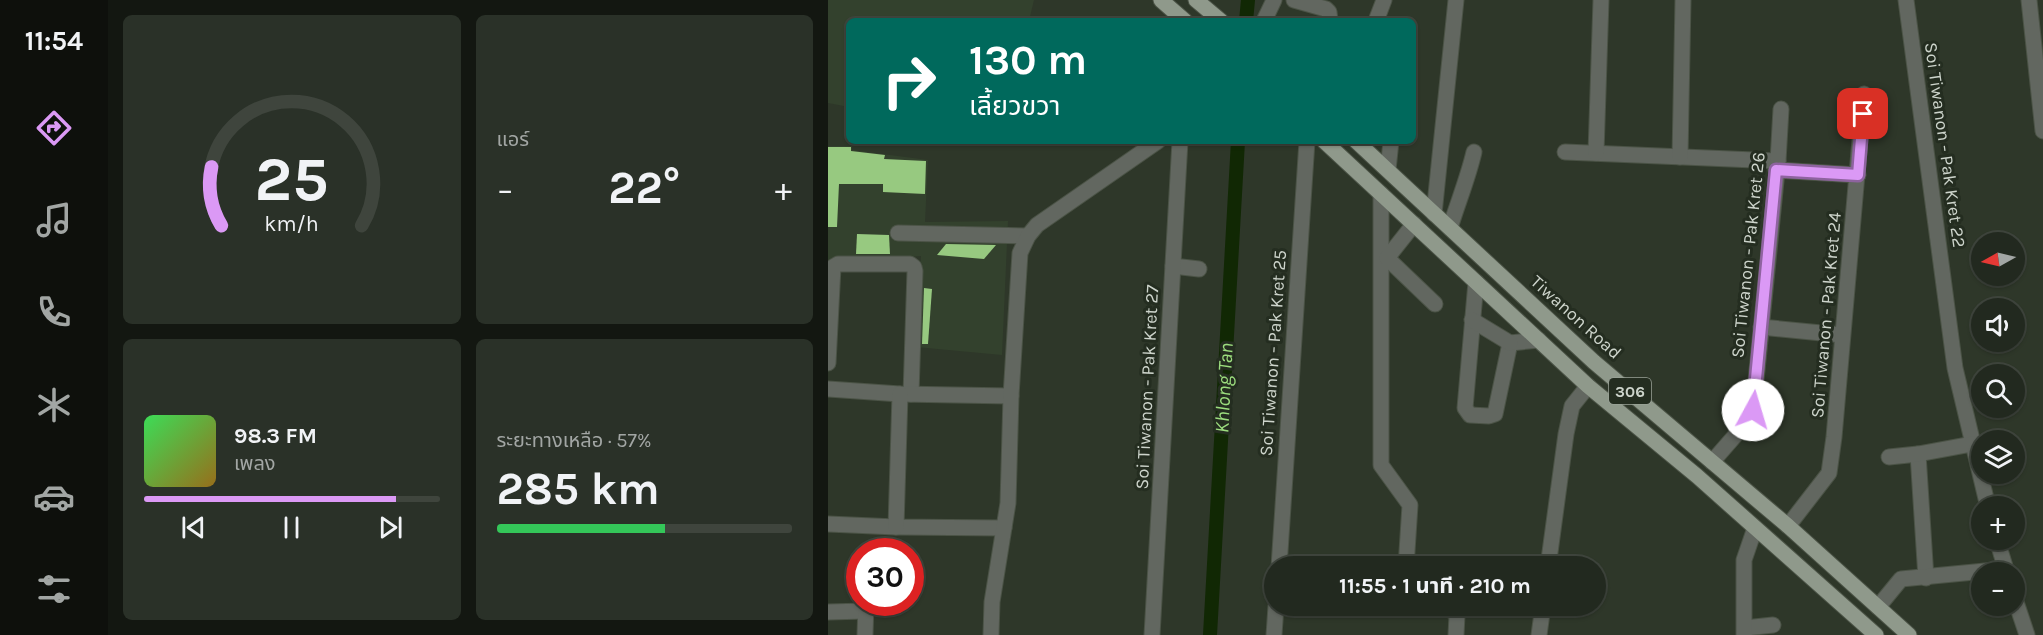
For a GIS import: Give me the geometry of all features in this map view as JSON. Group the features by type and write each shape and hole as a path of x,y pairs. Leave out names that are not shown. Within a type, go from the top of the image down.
{"main road":[{"path":"1161,0 1182,18"},
{"path":"1196,0 1217,18"},
{"name":"306","path":"1327,144 1588,386 1643,430 1876,635"},
{"name":"Tiwanon Road","path":"1359,144 1594,362 1788,526 1909,635"}],"street":[{"path":"1265,18 1274,0"},
{"path":"1377,18 1384,0"},
{"path":"1434,214 1456,0"},
{"path":"1596,153 1601,0"},
{"path":"1680,157 1683,0"},
{"name":"Soi Tiwanon - Pak Kret 22","path":"1906,0 1955,368 1971,440"},
{"path":"2029,0 2040,68 2043,131"},
{"path":"1301,1 1326,9 1330,18"},
{"name":"Soi Tiwanon - Pak Kret 24","path":"1788,526 1829,473 1864,94"},
{"name":"Soi Tiwanon - Pak Kret 26","path":"1713,462 1748,422 1753,410 1781,109"},
{"path":"991,635 992,602 1008,503 1011,396 1020,253 1028,236 1037,225 1154,144"},
{"name":"Soi Tiwanon - Pak Kret 27","path":"1152,635 1180,144"},
{"name":"Soi Tiwanon - Pak Kret 25","path":"1280,556 1307,144"},
{"path":"1388,170 1391,144"},
{"path":"1450,228 1461,191 1468,178 1474,152"},
{"path":"1565,152 1680,157 1858,175"},
{"path":"1381,194 1381,465 1410,505 1407,556"},
{"path":"1414,224 1387,258 1434,304"},
{"path":"898,233 1028,236"},
{"path":"828,363 833,267 838,264 910,264 914,267 896,527"},
{"path":"1173,266 1199,269"},
{"path":"1476,282 1465,408 1470,416 1495,414 1510,343"},
{"path":"1472,320 1510,343 1539,340"},
{"path":"1761,327 1842,335"},
{"path":"1549,556 1572,406 1588,386"},
{"path":"828,389 906,394 1011,396"},
{"path":"1889,457 1971,444"},
{"path":"1918,454 1926,578"},
{"path":"828,524 1005,528"},
{"path":"1755,528 1744,560 1745,632 1773,626"},
{"path":"1878,607 1900,579 1971,574"},
{"path":"828,612 846,610"},
{"path":"864,635 865,616"},
{"path":"1274,635 1275,616"},
{"path":"1456,635 1457,616"},
{"path":"1539,635 1542,616"},
{"path":"2020,616 2027,635"}],"shaded area":[{"path":"828,0 1034,0 1030,18 846,18 846,106 828,103"},
{"path":"828,146 852,146 852,150 928,160 925,222 1008,221 1002,355 916,347 921,256 828,262"}],"building":[{"path":"828,147 851,147 851,151 885,155 884,159 926,161 925,194 883,192 883,184 839,184 837,227 828,227"},
{"path":"857,234 889,235 890,254 856,254"},
{"path":"946,244 996,245 984,259 937,255"},
{"path":"924,288 932,289 928,344 922,344"}],"waterway":[{"name":"Khlong Tan","path":"1246,18 1248,0"},
{"name":"Khlong Tan","path":"1210,635 1238,144"}],"route":[{"path":"1753,410 1776,170 1858,175 1863,114"}]}
